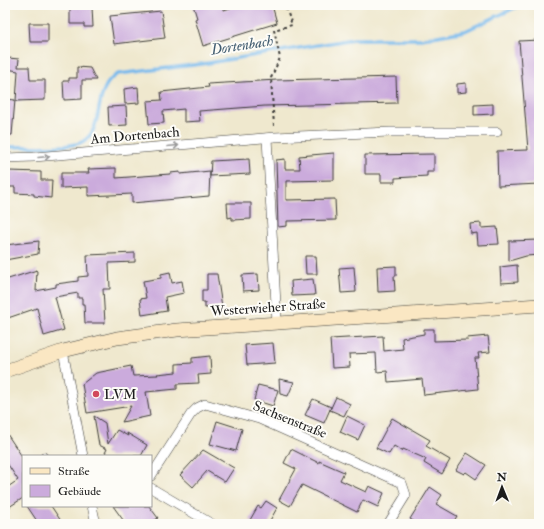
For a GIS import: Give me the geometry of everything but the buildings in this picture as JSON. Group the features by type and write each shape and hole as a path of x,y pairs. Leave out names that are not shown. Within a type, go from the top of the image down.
{"main road":[{"name":"Westerwieher Straße","path":"5,371 63,351 117,338 177,330 539,305"}],"street":[{"name":"Am Dortenbach","path":"5,158 34,158 271,138 390,132 496,132"},
{"path":"271,138 277,323"},
{"path":"63,351 83,455"},
{"name":"Sachsenstraße","path":"152,474 191,414 197,408 205,404 259,419 402,483 406,495 388,524"},
{"path":"152,489 212,524"},
{"path":"92,507 96,524"}],"path":[{"path":"271,138 271,78 280,58 274,30 292,25 285,5"}],"waterway":[{"name":"Dortenbach","path":"5,147 67,146 82,142 89,136 94,128 104,89 110,80 118,74 202,64 354,39 421,39 465,31 521,5"}],"place":[{"name":"LVM","path":"96,394"}]}
